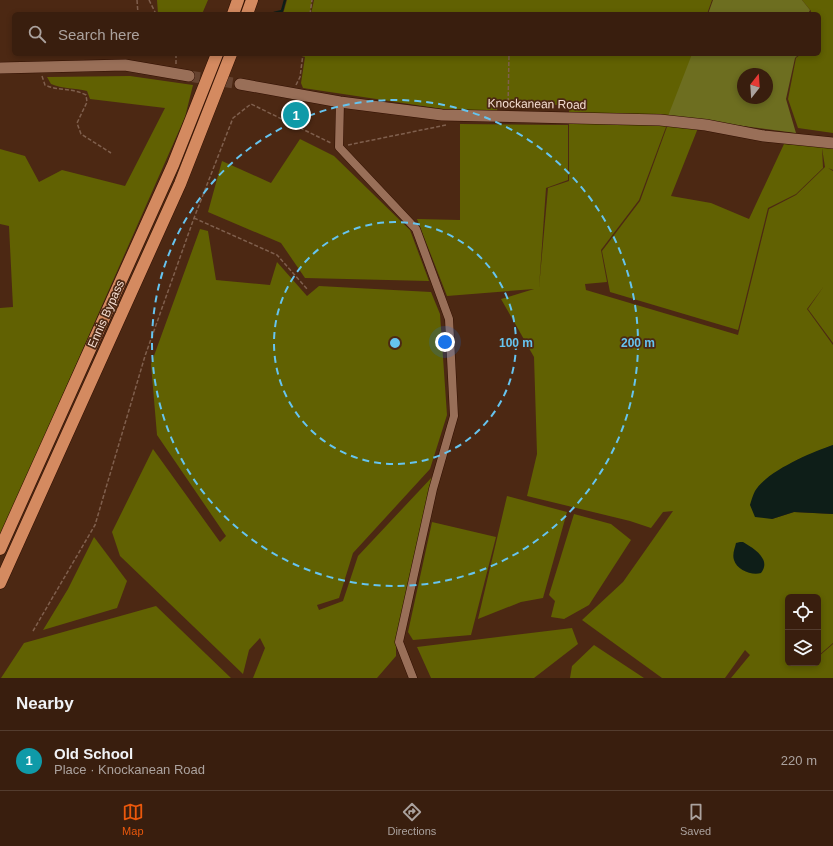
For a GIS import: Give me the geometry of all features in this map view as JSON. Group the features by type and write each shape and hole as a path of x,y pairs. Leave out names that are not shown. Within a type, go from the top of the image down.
{"highway":[{"path":"234,12 238,0"},
{"path":"248,12 252,0"},
{"name":"Ennis Bypass","path":"0,549 173,165 216,56"},
{"name":"Ennis Bypass","path":"0,582 180,184 230,56"}],"street":[{"path":"0,68 125,65 189,76"},
{"name":"Knockanean Road","path":"240,84 340,102 442,115 660,120 706,125 764,136 833,143"},
{"path":"340,102 339,147 416,229 449,319 454,416 433,489 399,642 414,678"}],"path":[{"path":"137,0 138,12"},
{"path":"148,0 155,12"},
{"path":"310,12 312,0"},
{"path":"293,93 300,77 302,56"},
{"path":"508,56 509,116"},
{"path":"40,68 44,85 54,89 78,91 86,95 87,102 77,123 81,134 111,153"},
{"path":"33,631 95,525 145,356 194,218 233,118 251,104 339,147 450,124"},
{"path":"194,218 276,256 307,289"}],"shaded area":[{"path":"157,0 208,0 203,12 158,12"},
{"path":"287,0 312,0 310,12 284,12"},
{"path":"314,0 712,0 708,12 311,12"},
{"path":"713,0 802,0 810,10 809,12 709,12"},
{"path":"802,0 833,0 833,133 798,128 788,99 796,58 798,56 821,56 821,12 811,11"},
{"path":"302,56 692,56 639,200 601,250 607,282 585,284 586,290 738,335 769,209 796,195 825,167 822,148 823,168 796,194 768,208 738,330 610,292 602,251 640,201 668,124 698,128 671,196 711,203 749,219 784,144 833,147 833,170 828,168 833,171 833,343 808,309 824,286 807,309 833,345 833,445 797,460 769,477 772,519 794,512 833,514 833,643 821,653 821,594 785,594 785,666 821,666 821,654 833,644 833,678 731,678 750,655 745,650 725,678 662,678 582,620 623,582 673,511 663,512 651,528 630,521 527,496 537,454 534,357 501,299 534,289 447,296 417,219 460,220 460,124 568,125 568,180 546,188 539,288 548,188 569,181 569,106 508,101 498,102 497,111 443,109 303,88 301,83 305,57"},
{"path":"691,56 797,56 795,58 786,99 796,133 668,116"},
{"path":"130,76 193,85 185,117 0,537 0,308 13,307 9,226 0,224 0,149 25,156 39,182 62,170 125,186 165,108 90,99 87,91 55,86 51,84 47,77"},
{"path":"300,139 334,156 410,230 429,281 305,278 281,243 208,212 222,161 271,183"},
{"path":"200,229 208,231 216,280 270,285 277,262 307,296 319,286 431,292 440,314 447,415 430,469 353,553 339,598 317,605 319,610 343,601 358,556 434,475 396,641 396,656 377,678 253,678 265,648 260,638 249,650 243,674 120,556 112,532 153,449 220,542 226,536 157,435 151,364"},
{"path":"833,445 833,514 794,512 772,519 755,517 750,505 752,498 755,491 769,476 791,463"},
{"path":"507,496 567,512 543,598 521,602 478,619"},
{"path":"574,514 611,524 631,540 589,605 564,619 551,617 555,601 549,595"},
{"path":"432,522 496,537 471,635 413,640 408,632"},
{"path":"94,537 127,581 117,608 43,630 68,589"},
{"path":"740,542 752,547 760,554 764,563 764,568 761,573 749,573 738,567 733,558 736,543"},
{"path":"156,606 231,678 1,678 24,643"},
{"path":"572,628 578,644 534,678 431,678 417,647"},
{"path":"594,645 644,678 570,678 572,666"}],"waterway":[{"path":"278,12 282,11 285,0"}],"tunnel":[{"path":"189,76 240,84"}],"place":[{"name":"Old School","path":"296,115"}]}
